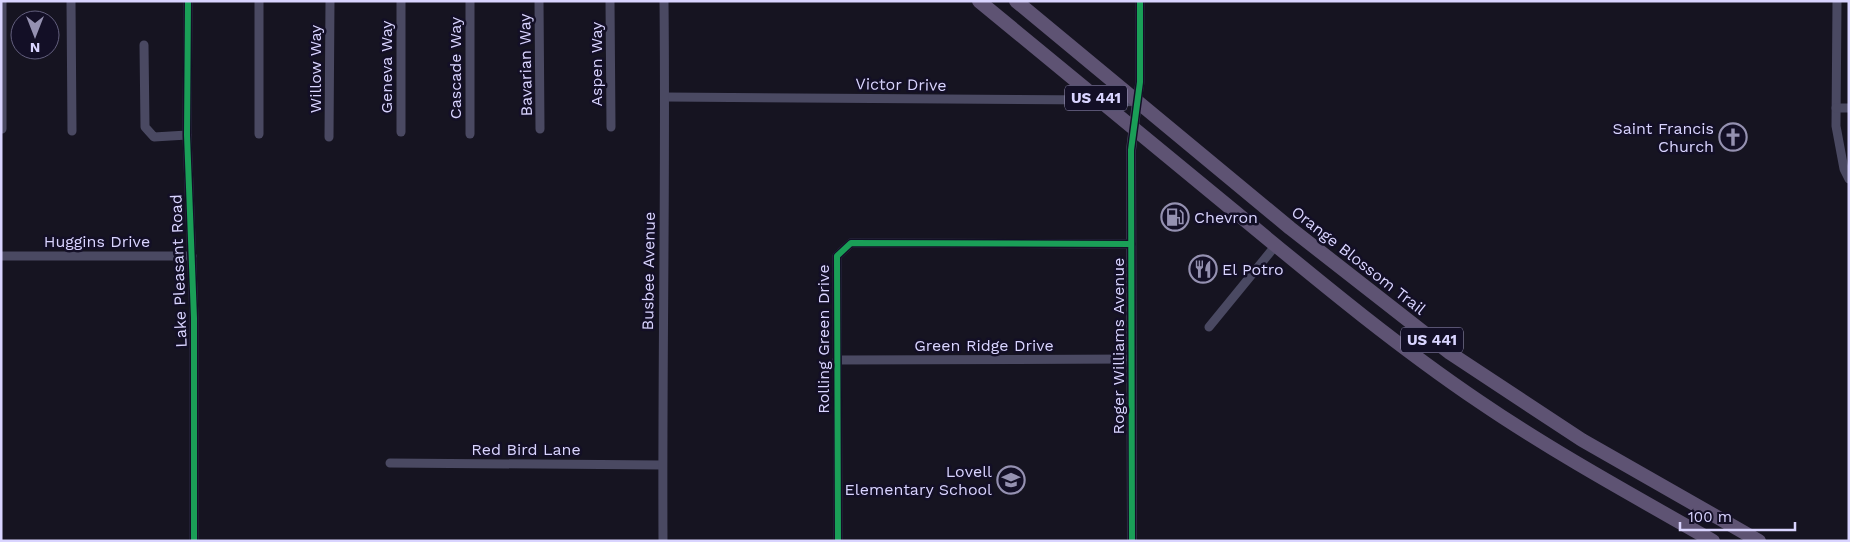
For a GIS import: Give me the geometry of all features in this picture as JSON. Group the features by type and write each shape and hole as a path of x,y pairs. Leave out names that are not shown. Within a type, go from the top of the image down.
{"main road":[{"name":"US 441","path":"979,1 1372,324 1437,372 1522,430 1713,541"},
{"name":"Orange Blossom Trail","path":"1016,1 1290,228 1450,353 1533,410 1738,536 1759,541"},
{"path":"1276,246 1290,228"},
{"path":"1437,372 1450,353"},
{"path":"1612,483 1623,464"}],"street":[{"path":"2,1 2,129"},
{"path":"71,1 72,131"},
{"name":"Lake Pleasant Road","path":"188,1 187,135 194,318 194,541"},
{"path":"259,1 259,134"},
{"name":"Willow Way","path":"329,136 330,1"},
{"name":"Geneva Way","path":"401,1 401,132"},
{"name":"Cascade Way","path":"470,1 470,134"},
{"name":"Bavarian Way","path":"539,1 540,129"},
{"name":"Aspen Way","path":"610,1 612,127"},
{"name":"Busbee Avenue","path":"663,541 664,1"},
{"name":"Roger Williams Avenue","path":"1132,541 1130,150 1140,82 1140,1"},
{"path":"1837,1 1836,126 1844,169 1849,179"},
{"path":"144,45 144,127 154,137 187,135"},
{"name":"Victor Drive","path":"665,97 1100,100 1137,102"},
{"path":"1836,108 1849,108"},
{"name":"Rolling Green Drive","path":"838,541 837,256 851,243 1131,244"},
{"path":"1209,327 1276,246"},
{"name":"Huggins Drive","path":"1,256 192,256"},
{"name":"Green Ridge Drive","path":"837,360 1131,359"},
{"name":"Red Bird Lane","path":"390,463 662,465"}],"cycle path":[{"path":"188,1 187,135 194,318 194,541"},
{"path":"1132,541 1131,150 1140,82 1140,1"},
{"path":"838,541 837,256 851,243 1131,244"}],"place":[{"name":"Saint Francis Church","path":"1733,137"},
{"name":"Chevron","path":"1175,217"},
{"name":"El Potro","path":"1203,269"},
{"name":"Lovell Elementary School","path":"1011,480"}]}
